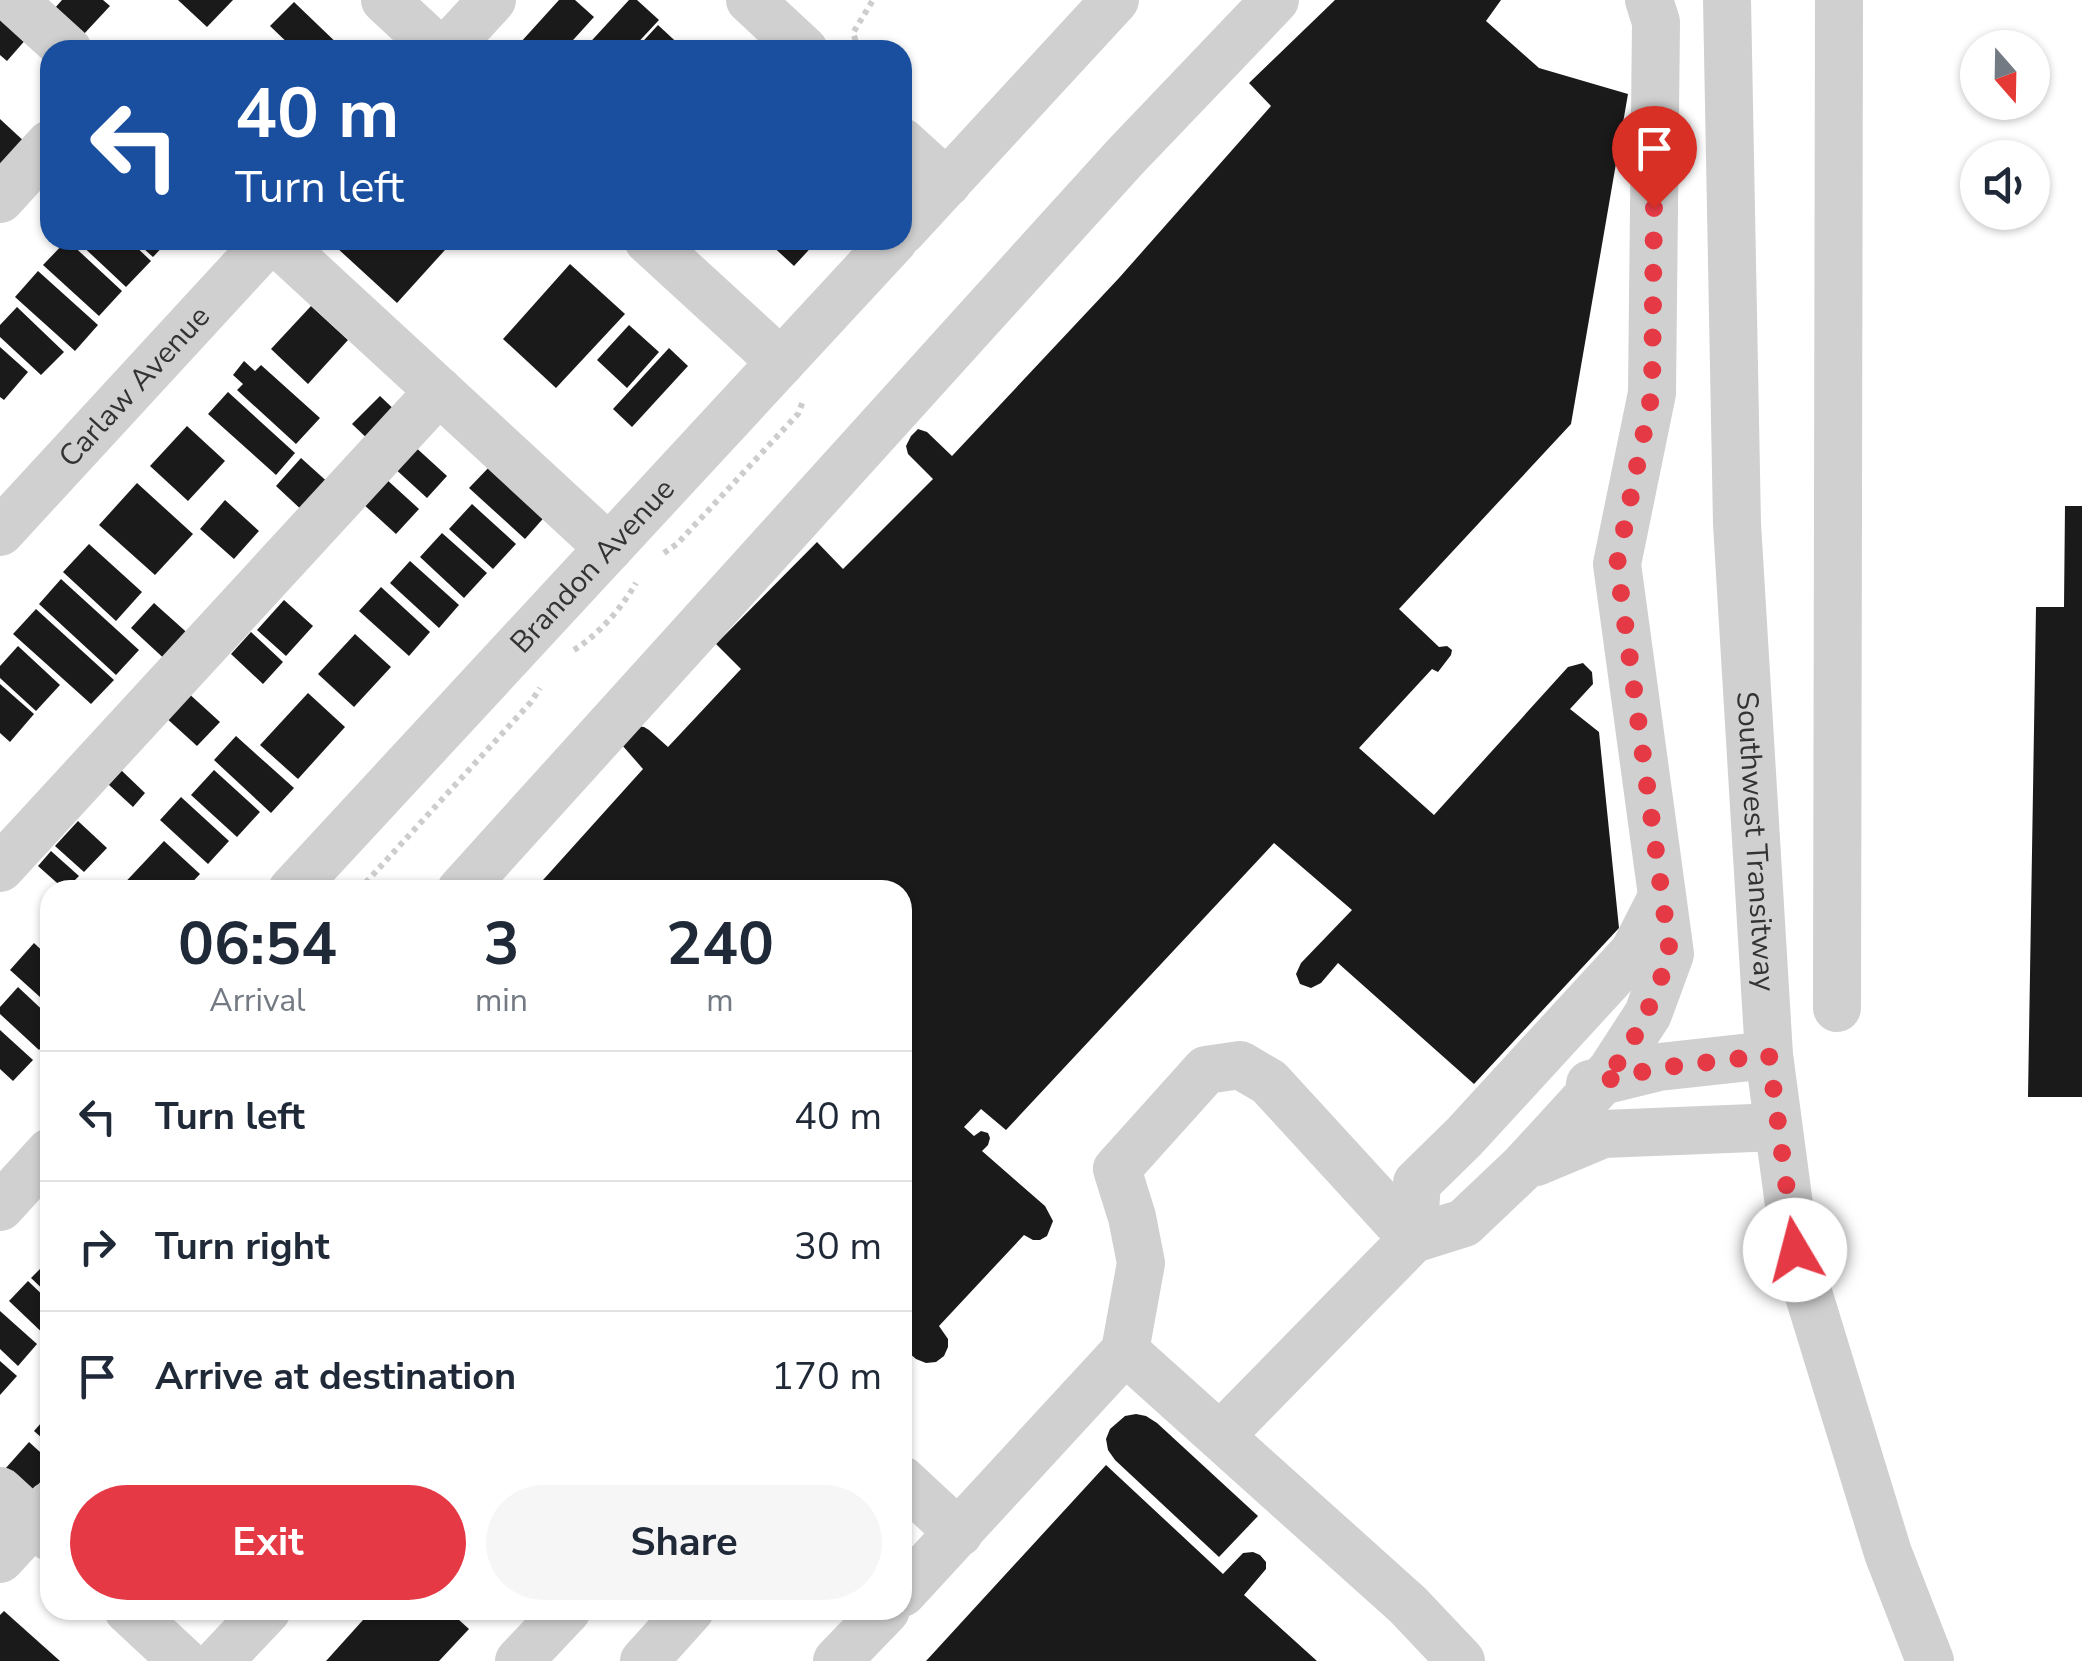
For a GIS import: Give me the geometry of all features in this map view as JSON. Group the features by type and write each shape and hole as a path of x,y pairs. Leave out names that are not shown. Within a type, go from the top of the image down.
{"street":[{"path":"14,0 57,40"},
{"path":"385,0 431,40"},
{"path":"453,40 492,0"},
{"path":"912,220 1115,0"},
{"path":"470,880 1124,157 1275,0"},
{"path":"1221,1435 1413,1240 1464,1223 1523,1167 1612,1071 1648,1014 1670,954 1617,564 1652,393 1656,22 1649,0"},
{"name":"Southwest Transitway","path":"1727,0 1736,524 1769,1055 1795,1250 1888,1553 1930,1661"},
{"path":"1837,1008 1839,0"},
{"path":"912,151 947,183"},
{"path":"0,198 40,155"},
{"name":"Carlaw Avenue","path":"0,532 263,250"},
{"path":"283,250 609,548"},
{"path":"659,250 781,362"},
{"name":"Brandon Avenue","path":"301,880 885,250"},
{"path":"0,868 439,391"},
{"path":"1413,1240 1417,1183 1634,952 1661,899"},
{"path":"1464,1136 1556,1093 1659,1068 1769,1055"},
{"path":"912,1582 1125,1351 1142,1263 1117,1169 1206,1070 1240,1065 1268,1082 1413,1240"},
{"path":"1523,1167 1603,1134 1778,1127"},
{"path":"0,1207 40,1163"},
{"path":"1125,1351 1408,1605 1461,1661"},
{"path":"912,1489 959,1533"},
{"path":"0,1491 40,1519"},
{"path":"0,1559 40,1526"},
{"path":"139,1620 183,1661"},
{"path":"219,1661 258,1620"},
{"path":"519,1661 558,1620"},
{"path":"644,1661 681,1620"},
{"path":"838,1661 877,1620"}],"path":[{"path":"855,40 853,33 872,0"}],"building":[{"path":"62,0 103,0 110,6 83,35 54,9"},
{"path":"178,0 233,0 207,27"},
{"path":"559,0 575,0 594,17 573,40 523,40"},
{"path":"629,0 637,0 659,20 640,40 592,40"},
{"path":"1335,0 1501,0 1486,21 1539,68 1628,94 1571,424 1399,609 1439,647 1452,650 1451,655 1438,672 1432,669 1359,748 1434,815 1568,667 1583,663 1592,672 1593,684 1570,709 1599,732 1619,928 1474,1084 1338,963 1321,983 1311,988 1300,984 1296,974 1301,963 1352,910 1274,843 1006,1130 981,1109 964,1127 974,1136 981,1131 988,1133 988,1145 982,1151 1045,1206 1053,1221 1047,1236 1040,1240 1024,1235 939,1326 948,1339 948,1347 936,1362 926,1363 912,1356 912,880 543,880 643,769 622,745 636,726 649,730 668,747 741,669 716,644 817,542 843,569 933,479 908,454 906,446 911,436 918,429 927,432 952,456 1119,278 1271,106 1249,83"},
{"path":"294,2 334,40 285,40 270,26"},
{"path":"0,12 28,37 7,61 0,55"},
{"path":"658,25 674,40 644,40"},
{"path":"0,119 27,144 0,174"},
{"path":"57,250 78,250 122,291 99,316 43,265"},
{"path":"87,250 139,250 151,261 126,287"},
{"path":"339,250 445,250 397,303"},
{"path":"777,250 809,250 794,266"},
{"path":"570,264 625,314 556,388 503,339"},
{"path":"38,271 98,325 75,351 15,297"},
{"path":"311,306 348,340 308,384 271,349"},
{"path":"17,307 64,352 41,375 0,337 0,325"},
{"path":"629,325 659,352 627,388 597,360"},
{"path":"0,347 28,372 4,400 0,397"},
{"path":"669,348 688,366 632,427 613,409"},
{"path":"244,361 255,371 261,365 320,418 296,444 237,390 243,384 233,375"},
{"path":"228,392 295,453 276,475 208,414"},
{"path":"380,396 400,415 372,443 352,424"},
{"path":"187,426 225,461 188,501 150,466"},
{"path":"412,444 447,476 427,498 392,466"},
{"path":"301,458 332,486 306,514 276,486"},
{"path":"493,463 548,513 525,539 469,488"},
{"path":"385,478 419,509 396,534 362,503"},
{"path":"137,483 193,534 155,575 99,525"},
{"path":"225,500 259,531 234,559 200,529"},
{"path":"472,504 516,544 493,569 449,529"},
{"path":"2065,506 2082,506 2082,1097 2028,1097 2036,607 2064,607"},
{"path":"442,533 487,573 464,598 420,557"},
{"path":"89,544 142,592 116,621 63,572"},
{"path":"410,561 459,605 439,628 390,583"},
{"path":"61,579 139,650 116,675 39,604"},
{"path":"381,587 430,632 409,656 359,611"},
{"path":"284,600 313,626 286,656 257,630"},
{"path":"154,603 193,638 170,664 131,628"},
{"path":"36,609 114,680 91,704 13,634"},
{"path":"251,632 283,662 263,684 231,654"},
{"path":"355,634 391,667 354,707 318,674"},
{"path":"18,646 60,685 36,711 0,678 0,666"},
{"path":"0,684 34,714 10,742 0,733"},
{"path":"186,691 220,722 197,746 164,716"},
{"path":"308,693 345,727 298,779 260,745"},
{"path":"236,736 294,788 271,813 214,760"},
{"path":"121,770 145,793 133,807 108,784"},
{"path":"214,770 260,812 237,837 191,795"},
{"path":"181,797 229,841 208,864 160,820"},
{"path":"78,821 107,848 84,872 55,846"},
{"path":"164,841 200,874 194,880 127,880"},
{"path":"51,851 79,876 75,880 54,880 38,866"},
{"path":"34,943 40,949 40,997 10,970"},
{"path":"18,987 40,1008 39,1050 0,1014 0,1007"},
{"path":"0,1030 33,1060 13,1081 0,1069"},
{"path":"40,1269 40,1287 31,1278"},
{"path":"28,1281 40,1292 40,1330 9,1301"},
{"path":"0,1311 37,1344 18,1366 0,1349"},
{"path":"0,1361 17,1376 0,1395"},
{"path":"1136,1414 1157,1423 1258,1516 1219,1557 1108,1450 1106,1439 1110,1429 1125,1416"},
{"path":"29,1442 40,1452 40,1483 31,1492 5,1469"},
{"path":"1106,1465 1223,1574 1243,1553 1260,1555 1266,1569 1244,1595 1317,1661 926,1661"},
{"path":"4,1611 60,1661 0,1661 0,1615"},
{"path":"363,1620 459,1620 469,1629 439,1661 326,1661"}],"route":[{"path":"1654,208 1652,393 1617,564 1670,954 1648,1014 1602,1081 1659,1068 1769,1055 1795,1250"}]}
